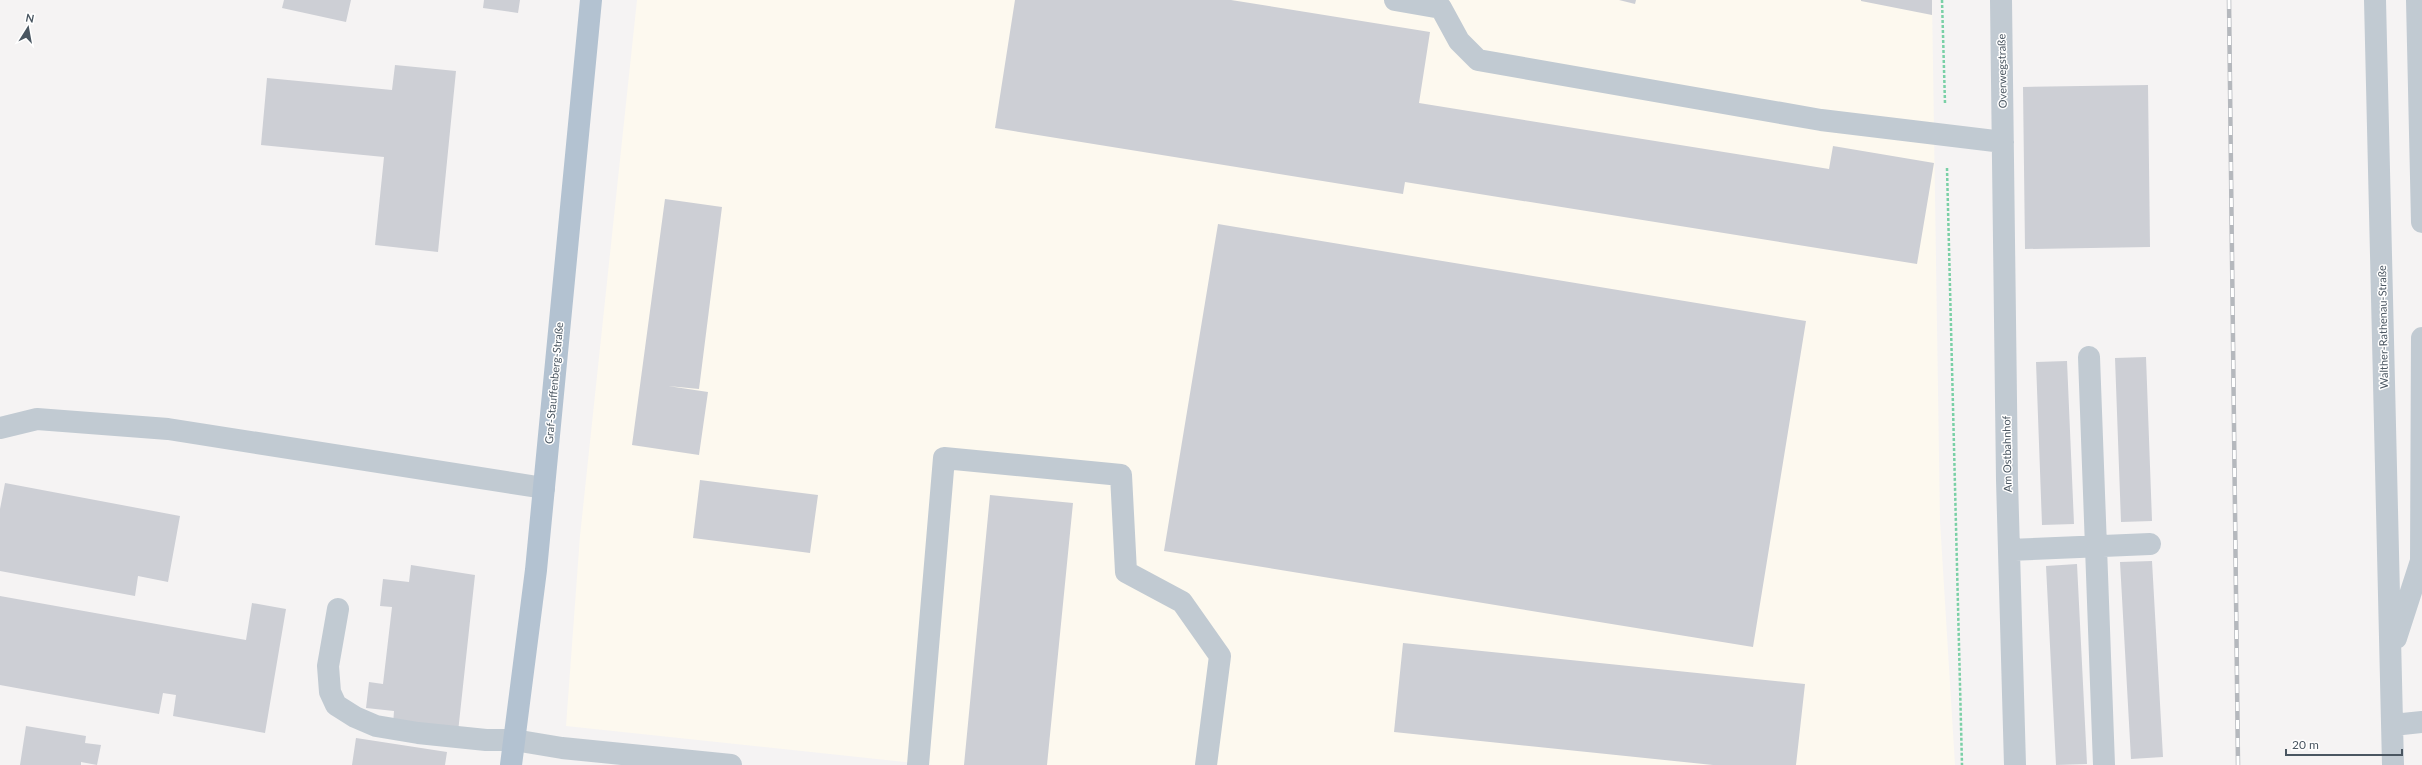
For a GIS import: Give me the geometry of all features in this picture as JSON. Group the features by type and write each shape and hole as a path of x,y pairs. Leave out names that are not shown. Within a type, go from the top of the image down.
{"main road":[{"name":"Graf-Stauffenberg-Straße","path":"512,765 544,488 591,0"}],"street":[{"path":"1395,0 1441,8 1459,41 1478,60 1821,120 2003,142"},
{"name":"Overwegstraße","path":"2001,0 2003,142"},
{"name":"Walther-Rathenau-Straße","path":"2375,0 2393,765"},
{"path":"2417,0 2422,222"},
{"name":"Am Ostbahnhof","path":"2003,142 2009,550 2015,765"},
{"name":"Walther-Rathenau-Straße","path":"2391,654 2421,561 2422,338"},
{"path":"2089,356 2104,765"},
{"path":"0,428 37,419 168,429 544,488"},
{"path":"918,765 944,458 1121,475 1126,572 1182,602 1220,656 1206,765"},
{"path":"2009,550 2150,544"},
{"path":"338,609 328,666 330,692 336,705 355,717 376,726 418,733 486,740 514,740 562,748 731,765"},
{"path":"2393,725 2422,722"}],"path":[{"path":"1942,0 1962,765"}],"shaded area":[{"path":"637,0 1932,0 1940,521 1955,765 933,765 566,726 580,536"}],"building":[{"path":"284,0 351,0 346,22 282,8"},
{"path":"484,0 520,0 518,13 483,8"},
{"path":"1015,0 1231,0 1430,32 1419,103 1829,169 1833,146 1934,163 1917,264 1405,182 1403,194 995,128"},
{"path":"1619,0 1636,0 1635,4"},
{"path":"1861,0 1932,0 1932,15 1861,1"},
{"path":"395,65 456,71 438,252 375,245 384,157 261,145 267,78 392,90"},
{"path":"2148,85 2150,247 2025,249 2023,87"},
{"path":"665,199 722,207 699,389 668,386 708,392 699,455 632,445"},
{"path":"1218,224 1806,321 1753,647 1164,551"},
{"path":"2146,357 2152,521 2121,522 2115,358"},
{"path":"2067,361 2074,524 2042,525 2036,362"},
{"path":"700,480 818,495 810,553 693,538"},
{"path":"5,483 180,516 168,582 138,576 135,596 0,571 0,509"},
{"path":"990,495 1073,503 1047,765 964,765"},
{"path":"2152,561 2163,757 2131,759 2120,562"},
{"path":"2077,564 2087,764 2056,765 2046,566"},
{"path":"411,565 475,575 458,732 393,725 394,711 366,708 369,682 383,684 392,607 380,606 383,579 409,582"},
{"path":"0,596 246,640 252,603 286,609 265,733 173,716 176,695 163,693 159,714 0,685"},
{"path":"1403,643 1805,684 1796,765 1713,765 1394,732"},
{"path":"26,726 86,736 85,743 101,745 97,765 81,762 81,765 20,765"},
{"path":"356,738 447,752 445,765 352,765"}],"railway":[{"path":"2229,0 2238,765"}]}
